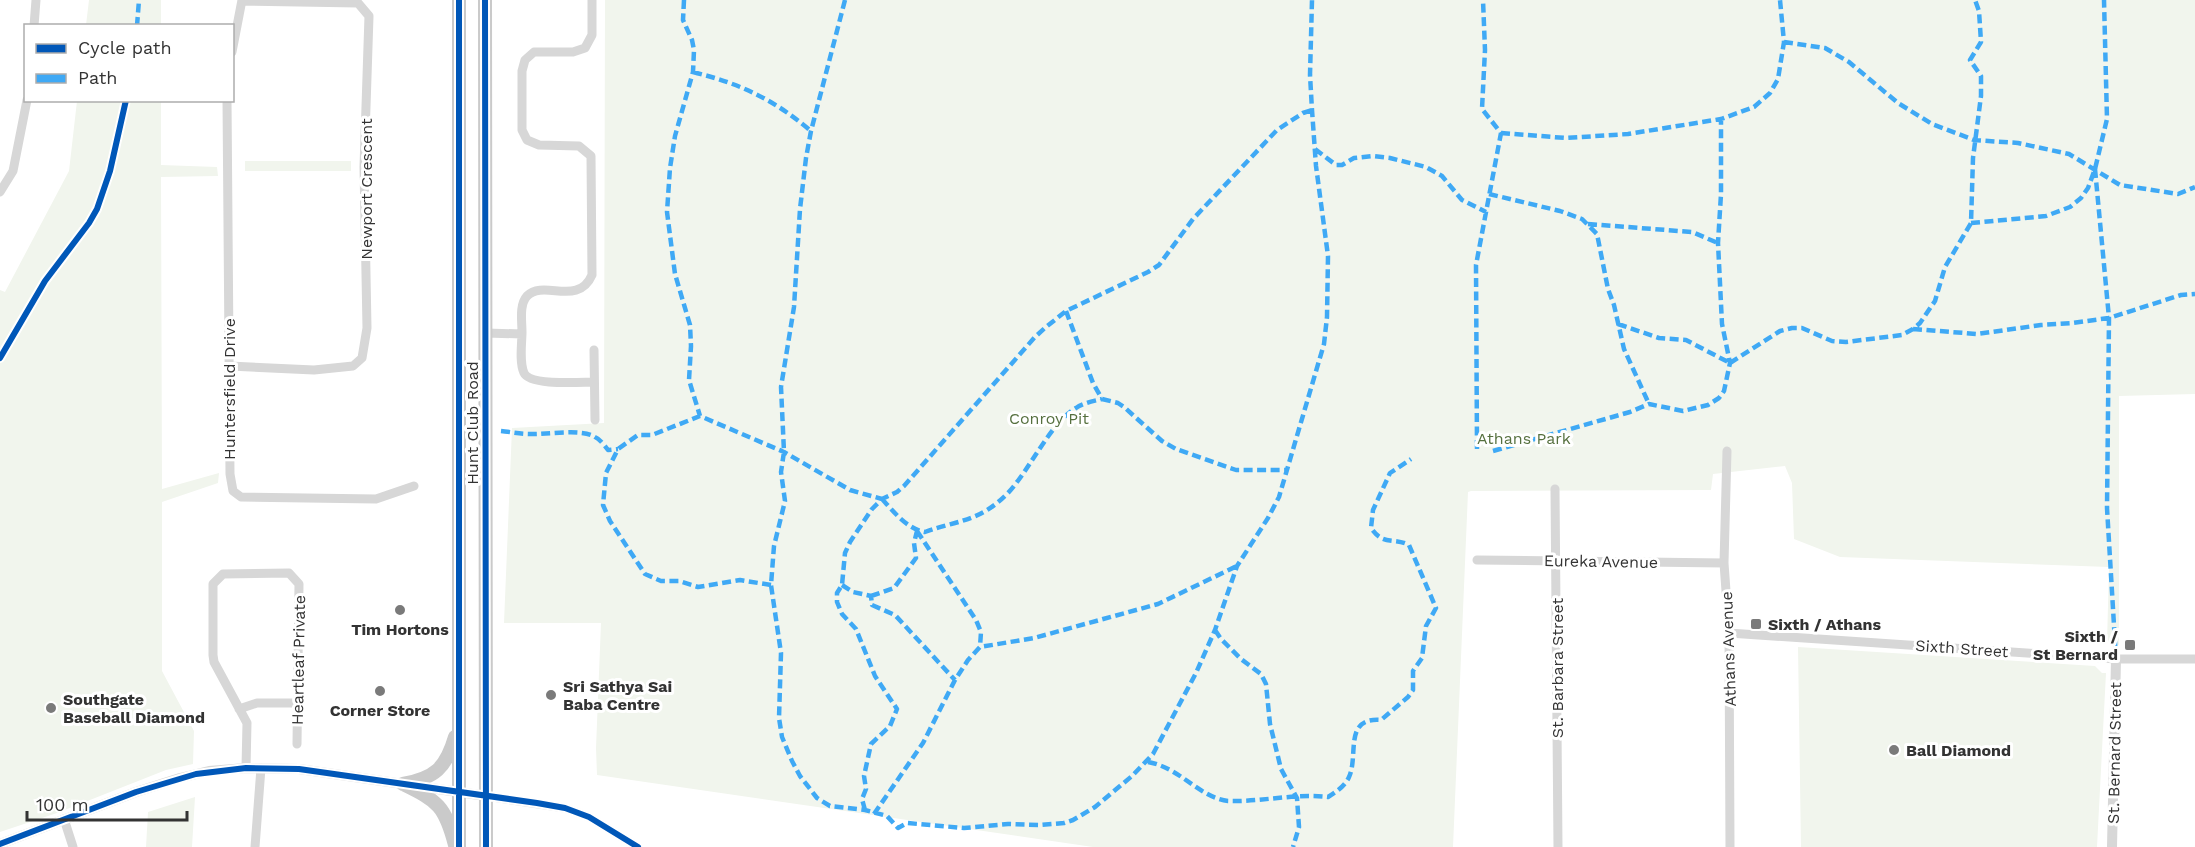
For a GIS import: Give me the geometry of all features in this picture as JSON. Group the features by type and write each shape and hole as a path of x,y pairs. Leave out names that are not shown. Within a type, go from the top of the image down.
{"main road":[{"name":"Hunt Club Road","path":"457,847 459,793 459,0"},
{"name":"Hunt Club Road","path":"485,0 486,847"},
{"path":"403,784 426,778 441,767 450,752 459,722"},
{"path":"403,784 428,796 443,810 457,847"}],"street":[{"path":"34,24 36,0"},
{"path":"592,0 592,35 585,48 573,52 534,52 525,60 522,71 522,130 527,140 539,145 579,146 591,156 592,275 580,290 537,291 526,296 522,305 522,366 526,377 537,381 594,382"},
{"path":"234,42 242,1"},
{"name":"Newport Crescent","path":"229,366 314,370 353,366 362,358 367,328 364,166 369,15 358,3 242,1"},
{"path":"0,192 13,171 27,102"},
{"name":"Huntersfield Drive","path":"227,102 230,483 233,491 241,497 376,499 414,486"},
{"path":"486,333 522,334"},
{"path":"594,350 595,420"},
{"name":"Athans Avenue","path":"1727,451 1724,563 1730,633 1730,847"},
{"name":"St. Barbara Street","path":"1555,489 1558,847"},
{"name":"Eureka Avenue","path":"1477,560 1724,563"},
{"name":"Heartleaf Private","path":"239,709 214,662 213,584 223,574 289,573 299,584 297,744"},
{"name":"Sixth Street","path":"1730,633 2116,659 2195,659"},
{"name":"St. Bernard Street","path":"2112,847 2116,659"},
{"path":"246,768 247,723 239,709 257,703 299,703"},
{"path":"0,844 180,778 209,771 261,768 299,769 565,808 589,817 638,847"},
{"path":"255,847 261,768"},
{"path":"64,819 73,847"}],"green space":[{"path":"89,0 161,0 161,24 86,24"},
{"name":"Conroy Pit","path":"605,0 2195,0 2195,394 2119,396 2119,645 2107,643 2109,567 1840,557 1794,539 1792,483 1785,466 1713,474 1711,490 1471,491 1468,492 1453,847 1093,847 597,775 601,623 504,623 512,428 604,423"},
{"path":"77,102 161,102 161,165 217,167 218,176 161,177 162,489 219,473 218,483 162,502 162,671 194,731 193,764 166,770 57,813 0,832 0,290 5,292 69,171"},
{"path":"245,161 351,161 351,171 245,171"},
{"path":"1798,647 2095,666 2102,673 2106,673 2097,847 1801,847"},
{"path":"195,797 192,847 146,847 148,812"}],"marked path":[{"path":"137,24 139,0"},
{"path":"684,0 683,20 694,50 693,72 675,136 667,212 675,274 690,325 689,380 700,416"},
{"path":"845,0 806,158 800,209 794,307 781,387 784,452 781,472 785,501 774,546 771,585 781,653 779,718 782,737 792,761 817,798 830,806 865,810 887,816 898,828 907,823 964,828 1008,824 1040,825 1073,820 1095,807 1132,776 1153,754 1196,673 1215,630 1237,566 1279,497 1324,344 1328,256 1316,166 1312,110 1310,75 1312,0"},
{"path":"1477,449 1476,265 1501,133 1482,109 1485,50 1483,0"},
{"path":"1501,133 1566,138 1628,134 1721,119 1754,107 1770,93 1778,79 1784,42 1780,0"},
{"path":"1730,363 1780,331 1792,328 1802,328 1832,341 1846,342 1902,335 1920,323 1935,301 1945,267 1971,223 1973,158 1981,96 1981,76 1970,60 1981,42 1979,11 1975,0"},
{"path":"1971,223 2046,216 2070,207 2088,188 2107,119 2104,0"},
{"path":"1784,42 1825,48 1849,62 1898,103 1932,124 1974,140 2018,143 2069,154 2120,185 2178,194 2195,187"},
{"path":"693,72 756,94 770,101 811,131"},
{"path":"865,810 862,799 866,789 864,776 871,744 890,726 897,709 875,676 856,629 842,614 837,602 837,593 842,585 845,553 850,542 872,509 882,499 904,486 1035,337 1066,311 1159,265 1193,219 1277,130 1303,113 1312,110"},
{"path":"1493,451 1630,412 1649,404 1683,411 1708,405 1719,398 1724,391 1730,363 1722,324 1718,243 1721,194 1721,119"},
{"path":"1315,149 1336,165 1342,165 1354,158 1372,156 1426,167 1442,176 1462,200 1486,212"},
{"path":"2095,169 2109,318 2107,508 2116,659"},
{"path":"1489,194 1560,211 1582,219 1597,234 1608,289 1624,349 1649,404"},
{"path":"1588,224 1692,232 1718,243"},
{"path":"1913,329 1977,334 2072,323 2109,318 2181,295 2195,294"},
{"path":"1066,311 1093,383 1102,399"},
{"path":"1618,324 1659,338 1686,340 1730,363"},
{"path":"1102,399 1124,407 1162,441 1176,449 1236,470 1287,470"},
{"path":"882,499 907,524 925,532 977,515 997,503 1016,484 1057,424 1076,408 1102,399"},
{"path":"771,585 740,580 698,587 679,581 661,581 645,574 610,521 603,505 606,473 618,449 638,435 652,435 700,416 784,452 850,490 882,499"},
{"path":"501,431 530,434 564,432 589,434 597,438 608,450 618,449"},
{"path":"1148,762 1170,770 1207,794 1228,801 1304,796 1328,797 1345,783 1352,768 1355,739 1361,725 1369,721 1381,720 1413,690 1413,671 1422,658 1426,626 1436,608 1409,545 1384,539 1375,534 1371,528 1373,510 1390,473 1411,459"},
{"path":"917,531 976,620 981,632 980,647"},
{"path":"871,596 894,588 916,558 914,543 917,531"},
{"path":"874,814 923,743 955,680 980,647 1034,638 1158,604 1237,566"},
{"path":"842,585 853,592 871,596 872,605 895,615 955,680"},
{"path":"1215,630 1241,659 1261,674 1266,684 1270,724 1281,769 1297,798 1299,827 1293,847"}],"cycle path":[{"path":"459,0 459,847"},
{"path":"485,0 486,847"},
{"path":"0,358 45,281 97,209 110,171 126,102"},
{"path":"0,844 136,792 196,774 246,768 299,769 565,808 589,817 638,847"}],"place":[{"name":"Tim Hortons","path":"400,610"},
{"name":"Sixth / Athans","path":"1756,624"},
{"name":"Sixth / St Bernard","path":"2130,645"},
{"name":"Corner Store","path":"380,691"},
{"name":"Sri Sathya Sai Baba Centre","path":"551,695"},
{"name":"Southgate Baseball Diamond","path":"51,708"},
{"name":"Ball Diamond","path":"1894,750"}],"park label":[{"name":"Athans Park","path":"1524,438"}]}
